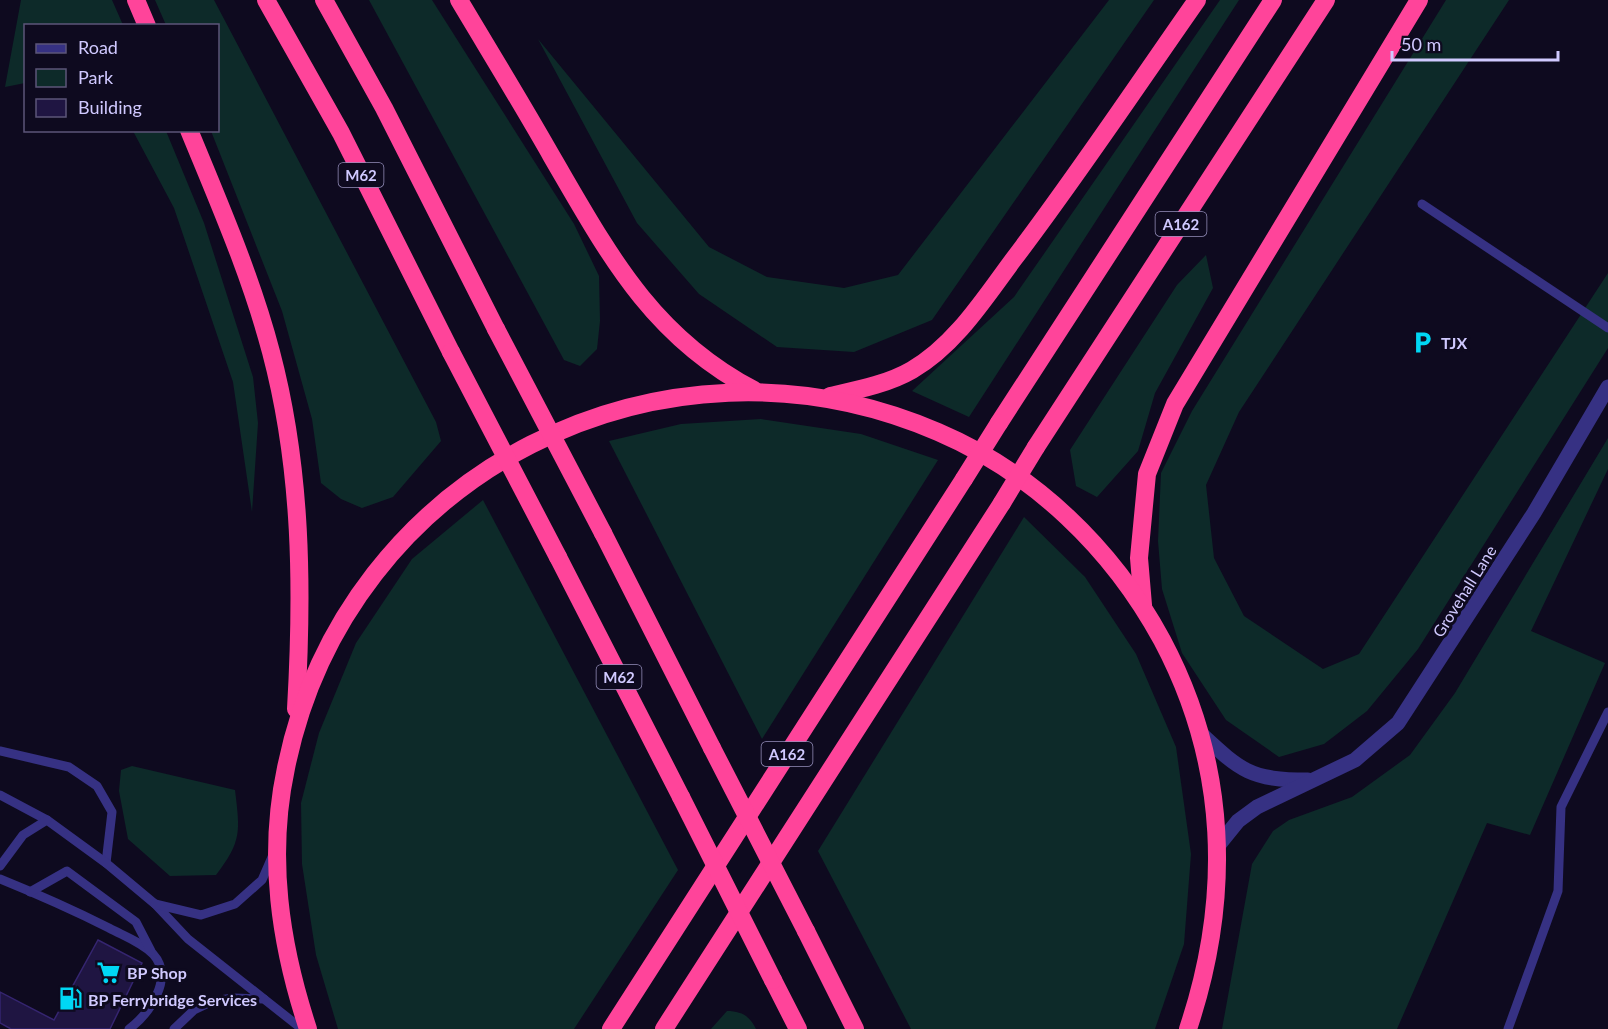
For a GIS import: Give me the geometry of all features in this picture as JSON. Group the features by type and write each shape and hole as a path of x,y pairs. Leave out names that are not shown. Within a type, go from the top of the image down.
{"highway":[{"path":"136,0 146,24"},
{"name":"M62","path":"266,0 340,134 558,556 798,1029"},
{"path":"324,0 384,108 855,1029"},
{"path":"459,0 600,240 626,278 661,322 700,356 756,391"},
{"path":"825,397 868,387 912,370 946,342 969,319 1058,201 1197,0"},
{"name":"A162","path":"611,1029 1273,0"},
{"name":"A162","path":"664,1029 1036,447 1326,0"},
{"path":"1143,605 1139,558 1147,474 1175,404 1419,0"},
{"path":"190,132 236,247 271,353 292,461 300,544 302,617 294,732"},
{"path":"308,1029 292,980 277,892 276,847 285,770 294,732 312,680 336,631 366,584 416,527 440,504 484,471 551,434 581,421 634,404 687,394 756,391 825,397 870,407 913,421 955,439 995,461 1067,516 1099,549 1143,605 1175,665 1200,733 1215,805 1217,847 1214,927 1203,985 1188,1029"}],"street":[{"name":"Grovehall Lane","path":"1217,847 1238,821 1257,807 1355,760 1398,723 1534,513 1608,387"},
{"name":"Grovehall Lane","path":"1200,733 1236,767 1260,777 1274,780 1314,780"}],"lane":[{"path":"1422,204 1558,297 1608,328"},
{"path":"1508,1029 1558,891 1561,807 1608,712"},
{"path":"0,751 69,767 97,786 112,812 106,863"},
{"path":"0,795 47,820 106,863 155,904 188,939 302,1029"},
{"path":"0,866 23,835 47,820"},
{"path":"155,904 201,915 235,904 262,880 276,847"},
{"path":"30,892 67,871 136,922 161,970 159,988 151,1008 129,1029"},
{"path":"0,879 136,942 154,955"},
{"path":"174,1029 194,1010 213,1001 233,998 264,999"}],"green space":[{"path":"21,0 112,0 123,24 24,24 24,83 5,87"},
{"path":"155,0 214,0 436,422 441,441 393,497 362,508 341,499 321,483 312,419 282,311 211,132 219,132 219,24 166,24"},
{"path":"369,0 432,0 574,224 599,276 600,321 597,349 580,366 564,360"},
{"path":"1109,0 1154,0 932,320 854,352 777,347 699,294 637,223 538,39 709,247 767,277 844,288 898,275"},
{"path":"1220,0 1239,0 969,417 912,391 1014,297"},
{"path":"1446,0 1509,0 1239,412 1206,485 1214,558 1244,616 1323,669 1359,654 1608,273 1608,348 1418,649 1367,711 1324,744 1279,757 1226,720 1182,653 1162,589 1158,541 1161,473 1192,411"},
{"path":"134,132 166,132 204,223 253,377 258,423 252,512 233,382 174,208"},
{"path":"1206,255 1213,288 1155,393 1138,451 1097,497 1076,486 1070,450 1177,285"},
{"path":"761,419 861,434 938,460 762,739 609,441 681,424"},
{"path":"1608,438 1608,469 1531,631 1605,663 1530,835 1487,823 1397,1029 1222,1029 1252,864 1273,831 1289,820 1352,797 1410,755 1455,693"},
{"path":"483,500 678,870 574,1029 338,1029 316,955 302,864 301,803 319,733 356,643 412,559"},
{"path":"1024,517 1085,577 1136,654 1176,747 1191,854 1184,944 1155,1029 911,1029 818,851"},
{"path":"132,766 235,790 238,816 237,836 231,853 216,875 170,876 128,839 119,791 121,770"},
{"path":"727,1011 744,1015 756,1029 711,1029"}],"building":[{"path":"98,940 142,963 110,1029 11,1029 0,1023 0,992 54,1020"}],"place":[{"name":"TJX","path":"1423,342"},
{"name":"BP Shop","path":"109,972"},
{"name":"BP Ferrybridge Services","path":"70,999"}]}
